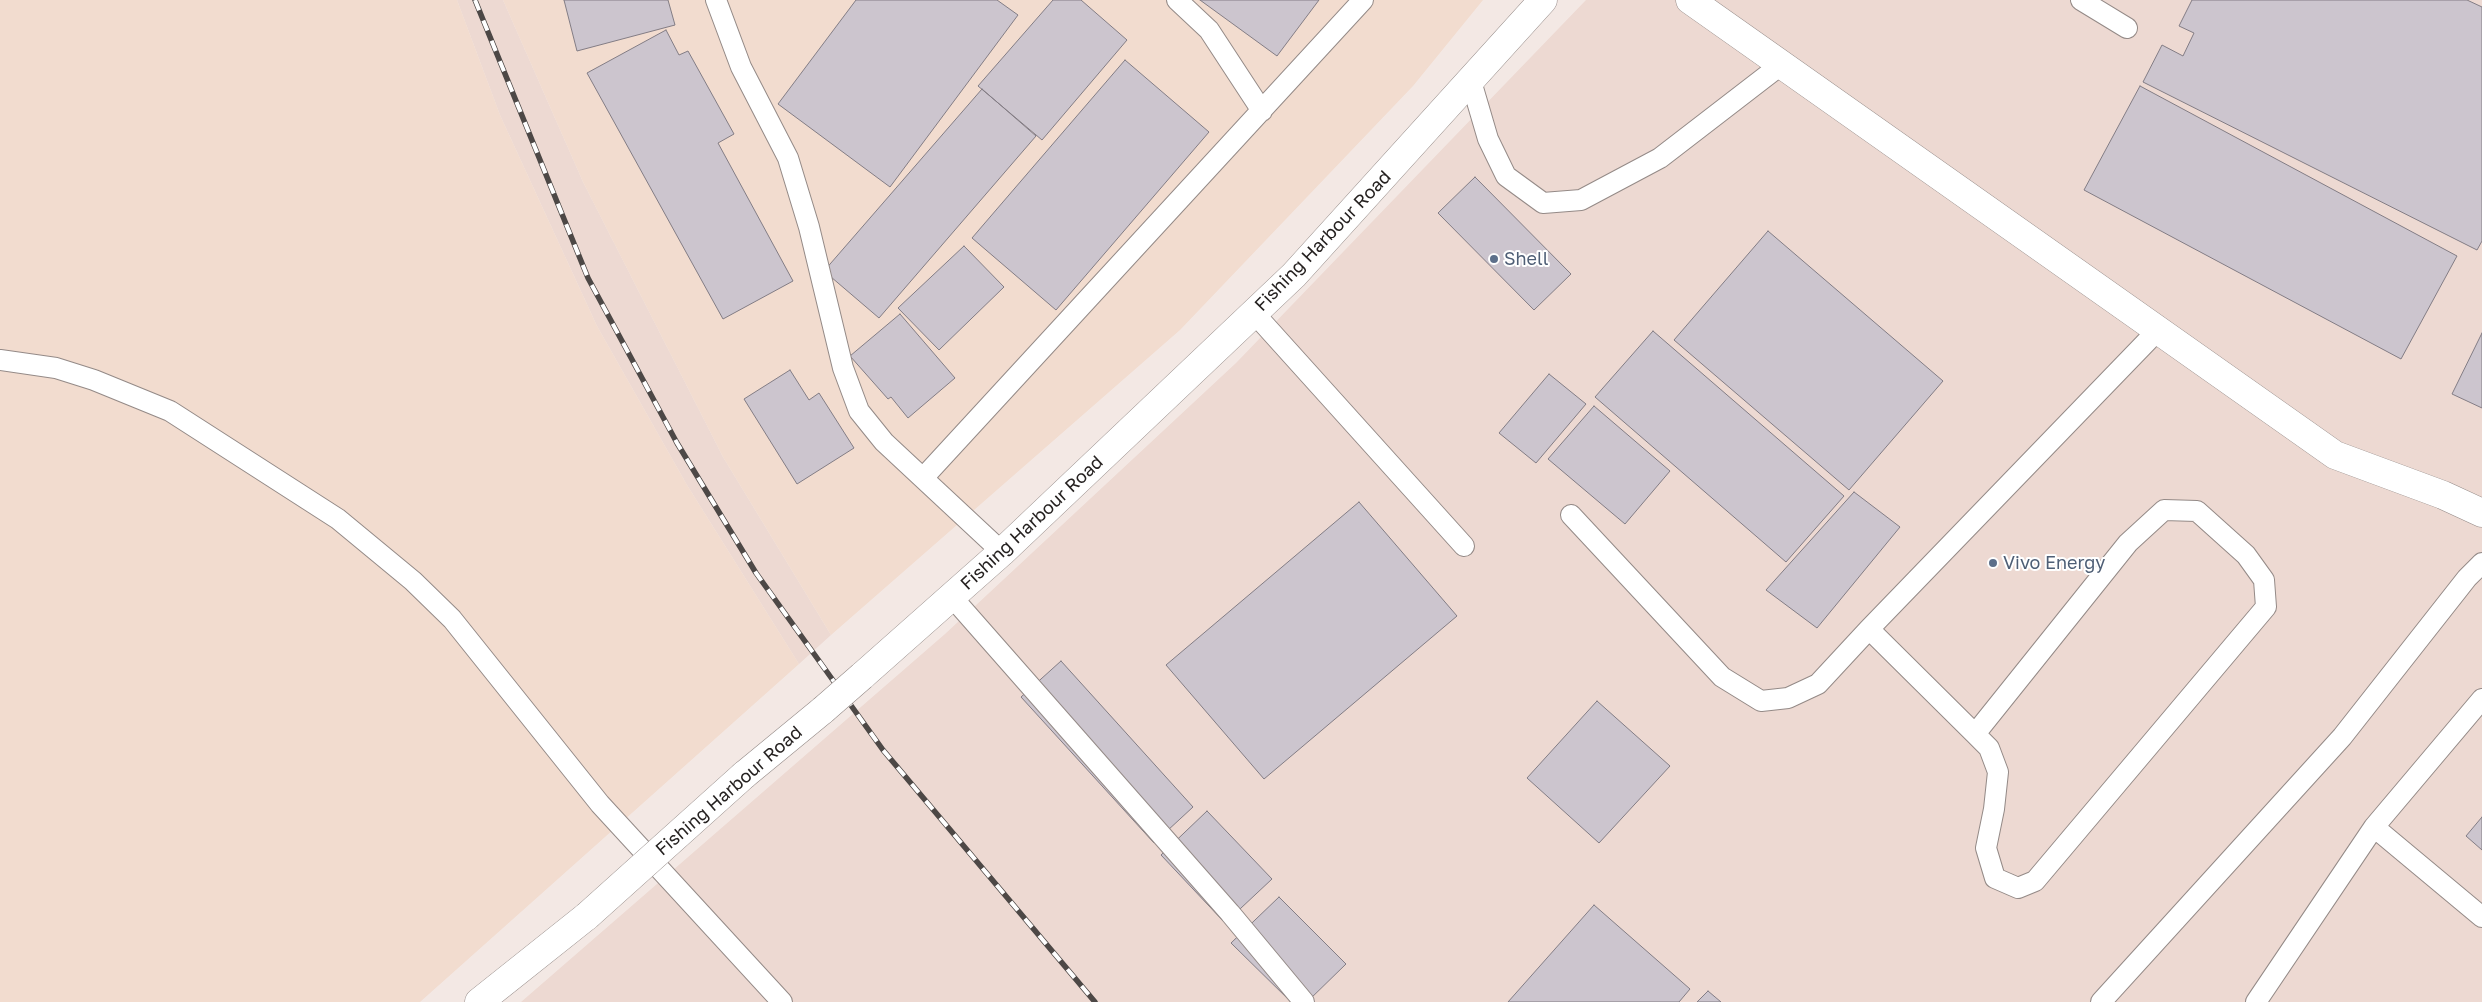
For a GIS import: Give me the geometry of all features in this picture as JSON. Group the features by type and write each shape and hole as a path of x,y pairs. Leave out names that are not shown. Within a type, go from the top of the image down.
{"street":[{"name":"Fishing Harbour Road","path":"480,1002 587,916 744,775 823,710 1002,552 1294,275 1543,0"},
{"path":"1690,0 2335,455 2443,495 2482,513"}],"lane":[{"path":"716,0 741,67 788,158 809,227 843,368 858,411 884,442 1002,552"},
{"path":"1177,0 1209,30 1262,110"},
{"path":"923,478 1364,0"},
{"path":"2081,0 2128,28"},
{"path":"1471,80 1488,139 1506,176 1542,203 1581,200 1660,158 1782,64"},
{"path":"1254,313 1464,546"},
{"path":"1571,515 1722,677 1761,701 1788,698 1818,684 1868,629 2158,330"},
{"path":"0,360 56,368 94,380 170,411 338,519 413,582 452,619 600,804 782,1002"},
{"path":"1868,629 1989,748 1998,772 1994,809 1986,848 1995,878 2018,888 2035,881 2266,608 2264,580 2246,555 2198,512 2164,510 2128,543 1975,734"},
{"path":"2101,1002 2342,737 2475,582 2482,563"},
{"path":"952,597 1230,913 1304,1002"},
{"path":"2256,1002 2374,827 2482,699"},
{"path":"2374,827 2482,917"}],"shaded area":[{"path":"0,0 457,0 500,115 597,326 687,485 799,664 420,1002 0,1002"},
{"path":"457,0 503,0 583,182 723,457 831,635 799,664 687,485 597,326 500,115"},
{"path":"503,0 1483,0 1413,86 1180,330 831,635 723,457 583,182"},
{"path":"1586,0 2482,0 2482,1002 521,1002 945,634 1236,363"}],"building":[{"path":"564,0 668,0 675,25 577,51"},
{"path":"856,0 997,0 1018,15 890,187 778,104"},
{"path":"1053,0 1081,0 1127,40 1042,140 978,86"},
{"path":"1200,0 1319,0 1277,56"},
{"path":"2192,0 2467,0 2482,7 2482,241 2477,250 2143,82 2162,45 2183,56 2194,33 2179,26"},
{"path":"666,30 679,55 688,51 734,134 718,143 793,281 723,319 587,73"},
{"path":"1125,60 1209,132 1056,310 972,238"},
{"path":"2140,86 2457,256 2401,359 2084,190"},
{"path":"982,89 1036,136 879,318 824,271"},
{"path":"1475,177 1571,274 1534,310 1438,213"},
{"path":"1768,231 1943,381 1849,490 1674,340"},
{"path":"964,246 1004,287 939,350 898,308"},
{"path":"900,314 955,378 908,418 891,397 888,399 850,356"},
{"path":"1653,331 1844,496 1786,562 1595,397"},
{"path":"2482,333 2482,408 2452,394"},
{"path":"790,370 809,400 819,393 854,448 797,484 744,399"},
{"path":"1549,374 1586,404 1536,463 1499,433"},
{"path":"1594,406 1670,471 1625,524 1548,459"},
{"path":"1854,492 1900,527 1817,628 1766,590"},
{"path":"1359,502 1457,616 1264,779 1166,665"},
{"path":"1061,661 1193,807 1154,843 1021,697"},
{"path":"1597,701 1670,766 1599,843 1527,778"},
{"path":"1207,811 1272,879 1225,923 1161,855"},
{"path":"2482,817 2482,850 2466,836"},
{"path":"1279,897 1346,964 1307,1002 1291,1002 1231,943"},
{"path":"1594,905 1690,989 1679,1002 1508,1002"},
{"path":"1708,991 1721,1002 1697,1002"}],"railway":[{"path":"475,0 588,278 677,443 756,573 883,750 1095,1002"}],"place":[{"name":"Shell","path":"1494,259"},
{"name":"Vivo Energy","path":"1993,563"}]}
